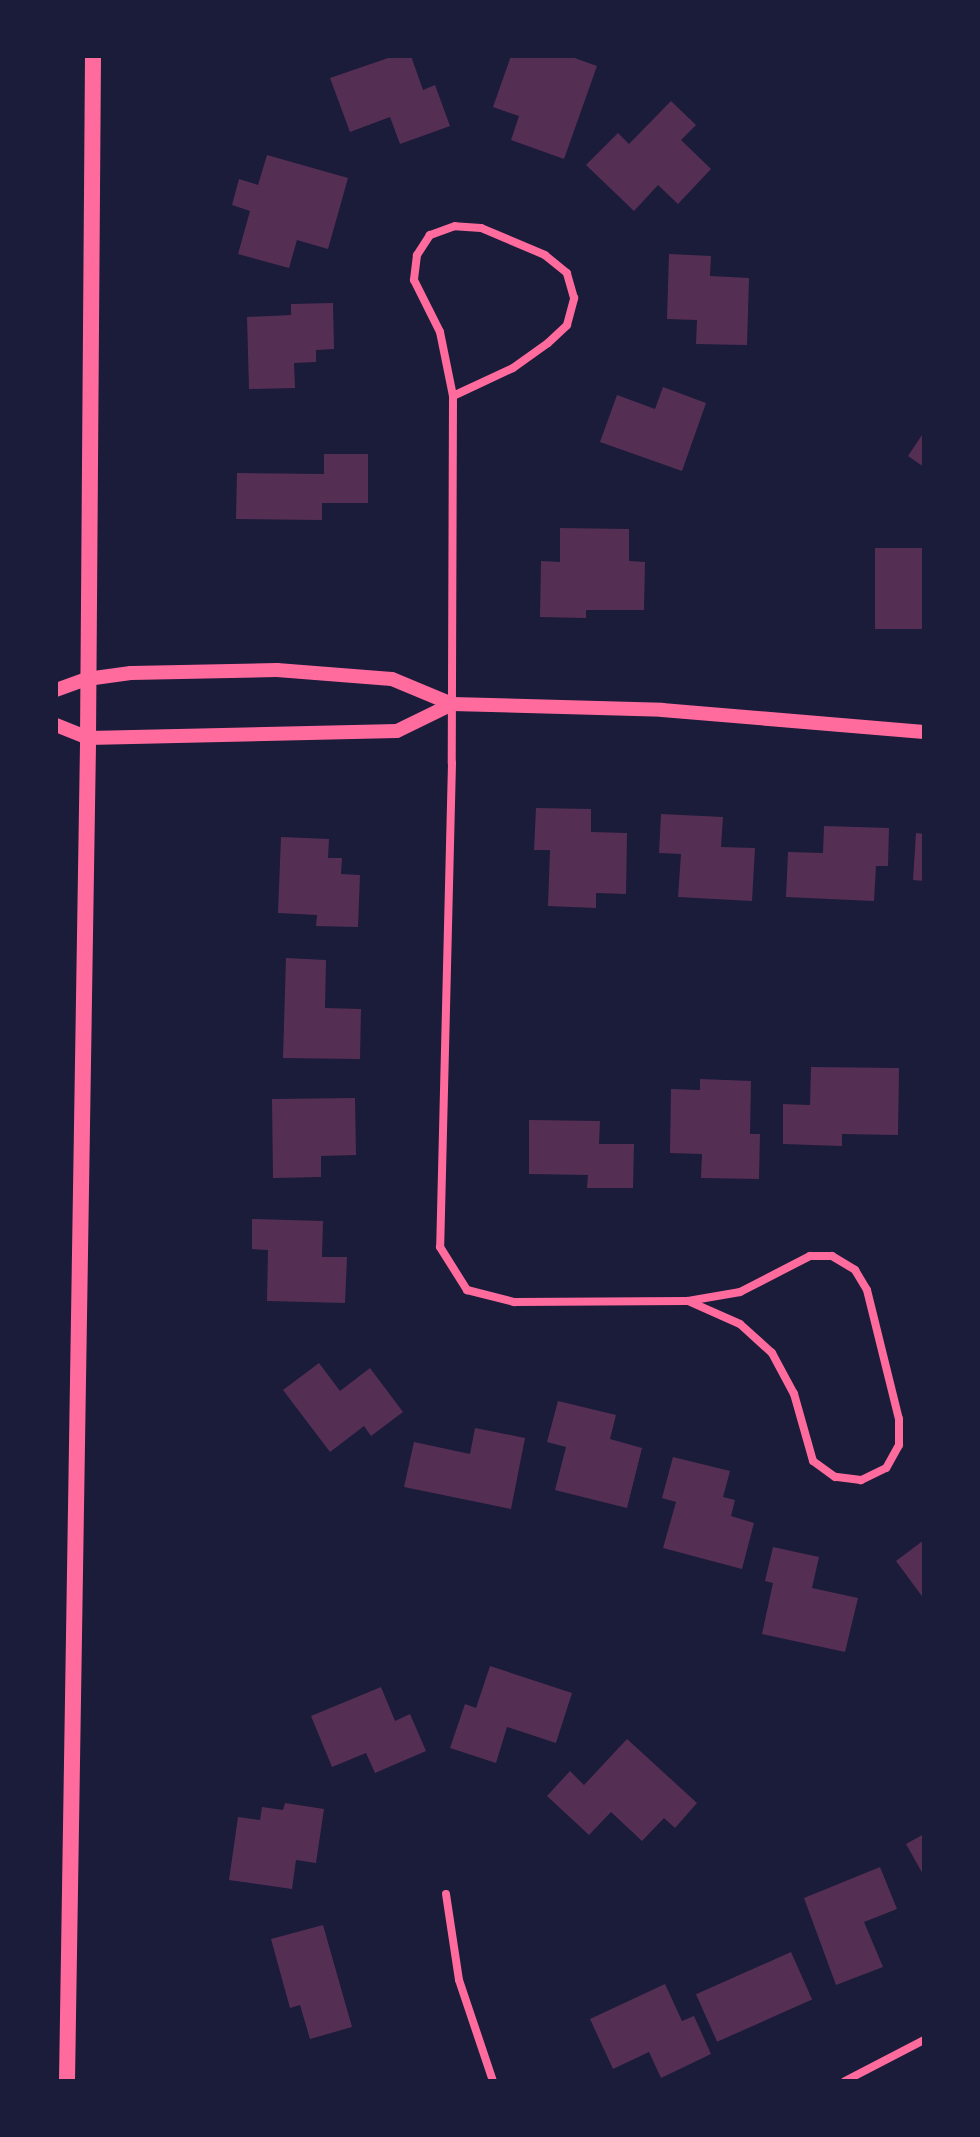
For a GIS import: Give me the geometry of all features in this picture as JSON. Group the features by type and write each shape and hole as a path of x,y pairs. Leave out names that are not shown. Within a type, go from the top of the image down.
{"main road":[{"path":"67,2081 88,738 93,56"}],"street":[{"path":"453,396 513,368 548,343 567,325 574,298 567,273 545,255 481,228 455,226 430,235 417,255 414,280 440,332 453,396 452,704 440,1247 467,1290 514,1302 688,1301 740,1292 810,1256 832,1256 855,1270 867,1290 899,1419 899,1445 886,1468 861,1480 835,1477 813,1461 794,1394 772,1353 740,1324 688,1301"},
{"path":"56,690 87,679 131,673 291,671 392,679 452,704 662,710 924,732"},
{"path":"56,725 88,738 397,731 452,704"},
{"path":"446,1894 459,1980 493,2081"},
{"path":"845,2081 924,2040"}],"building":[{"path":"394,56 411,56 423,90 435,85 450,126 400,144 390,117 350,132 330,78"},
{"path":"511,56 569,56 597,66 564,159 511,140 519,116 493,107"},
{"path":"671,101 696,125 681,140 711,169 678,204 658,185 634,211 586,165 618,133 629,144"},
{"path":"267,155 348,178 328,249 297,240 289,268 238,254 250,211 232,205 239,179 258,185"},
{"path":"669,254 711,256 710,276 749,278 747,345 696,344 697,320 667,319"},
{"path":"333,303 334,349 316,350 316,362 294,363 295,388 249,389 247,317 291,315 291,304"},
{"path":"663,387 706,403 682,471 600,442 617,395 655,409"},
{"path":"924,432 924,467 908,456"},
{"path":"324,454 368,454 368,503 322,503 322,520 236,519 237,473 324,474"},
{"path":"560,528 629,529 629,561 645,562 644,610 586,610 586,618 540,617 541,561 560,562"},
{"path":"875,548 924,548 924,629 875,629"},
{"path":"536,808 591,809 591,832 627,833 626,894 596,893 596,908 548,906 550,850 534,850"},
{"path":"661,814 723,817 721,847 755,848 752,901 678,897 681,854 659,853"},
{"path":"824,826 889,828 888,866 876,866 874,901 786,897 788,852 823,853"},
{"path":"916,833 924,834 924,881 913,880"},
{"path":"281,837 329,839 328,858 342,858 341,874 360,875 358,927 316,926 317,915 278,913"},
{"path":"286,958 326,960 325,1008 361,1009 360,1059 283,1058"},
{"path":"811,1067 899,1068 898,1135 842,1134 842,1146 783,1144 783,1104 810,1105"},
{"path":"700,1079 751,1081 750,1134 760,1134 759,1179 701,1178 702,1154 670,1153 671,1089 700,1090"},
{"path":"355,1098 356,1155 321,1156 321,1177 273,1178 272,1099"},
{"path":"529,1120 600,1121 599,1144 634,1144 633,1188 587,1188 588,1175 529,1174"},
{"path":"252,1219 323,1221 322,1257 347,1257 345,1303 267,1301 268,1250 252,1249"},
{"path":"319,1363 340,1391 370,1368 403,1412 371,1436 364,1426 330,1452 283,1390"},
{"path":"558,1401 616,1415 610,1439 642,1448 627,1508 555,1490 566,1447 547,1442"},
{"path":"475,1428 525,1438 511,1509 404,1487 414,1442 470,1454"},
{"path":"673,1457 730,1471 723,1497 735,1500 731,1516 754,1523 742,1569 663,1548 676,1502 662,1498"},
{"path":"924,1540 924,1599 896,1561"},
{"path":"773,1547 819,1557 812,1588 858,1598 845,1652 762,1634 773,1583 765,1581"},
{"path":"490,1666 572,1693 556,1743 507,1727 496,1763 450,1748 465,1704 476,1708"},
{"path":"381,1687 395,1721 410,1714 426,1751 375,1773 366,1753 332,1767 311,1716"},
{"path":"627,1739 697,1803 675,1828 664,1818 642,1841 611,1812 589,1835 547,1796 570,1771 584,1785"},
{"path":"285,1803 324,1809 316,1863 296,1860 292,1889 229,1880 238,1817 260,1820 262,1807 283,1810"},
{"path":"924,1834 924,1876 906,1844"},
{"path":"880,1867 897,1909 864,1922 883,1967 836,1985 804,1898"},
{"path":"323,1925 352,2027 310,2039 300,2005 290,2008 271,1939"},
{"path":"791,1952 812,2000 717,2042 696,1994"},
{"path":"665,1984 682,2021 694,2016 711,2054 661,2078 649,2052 613,2069 590,2019"}]}
